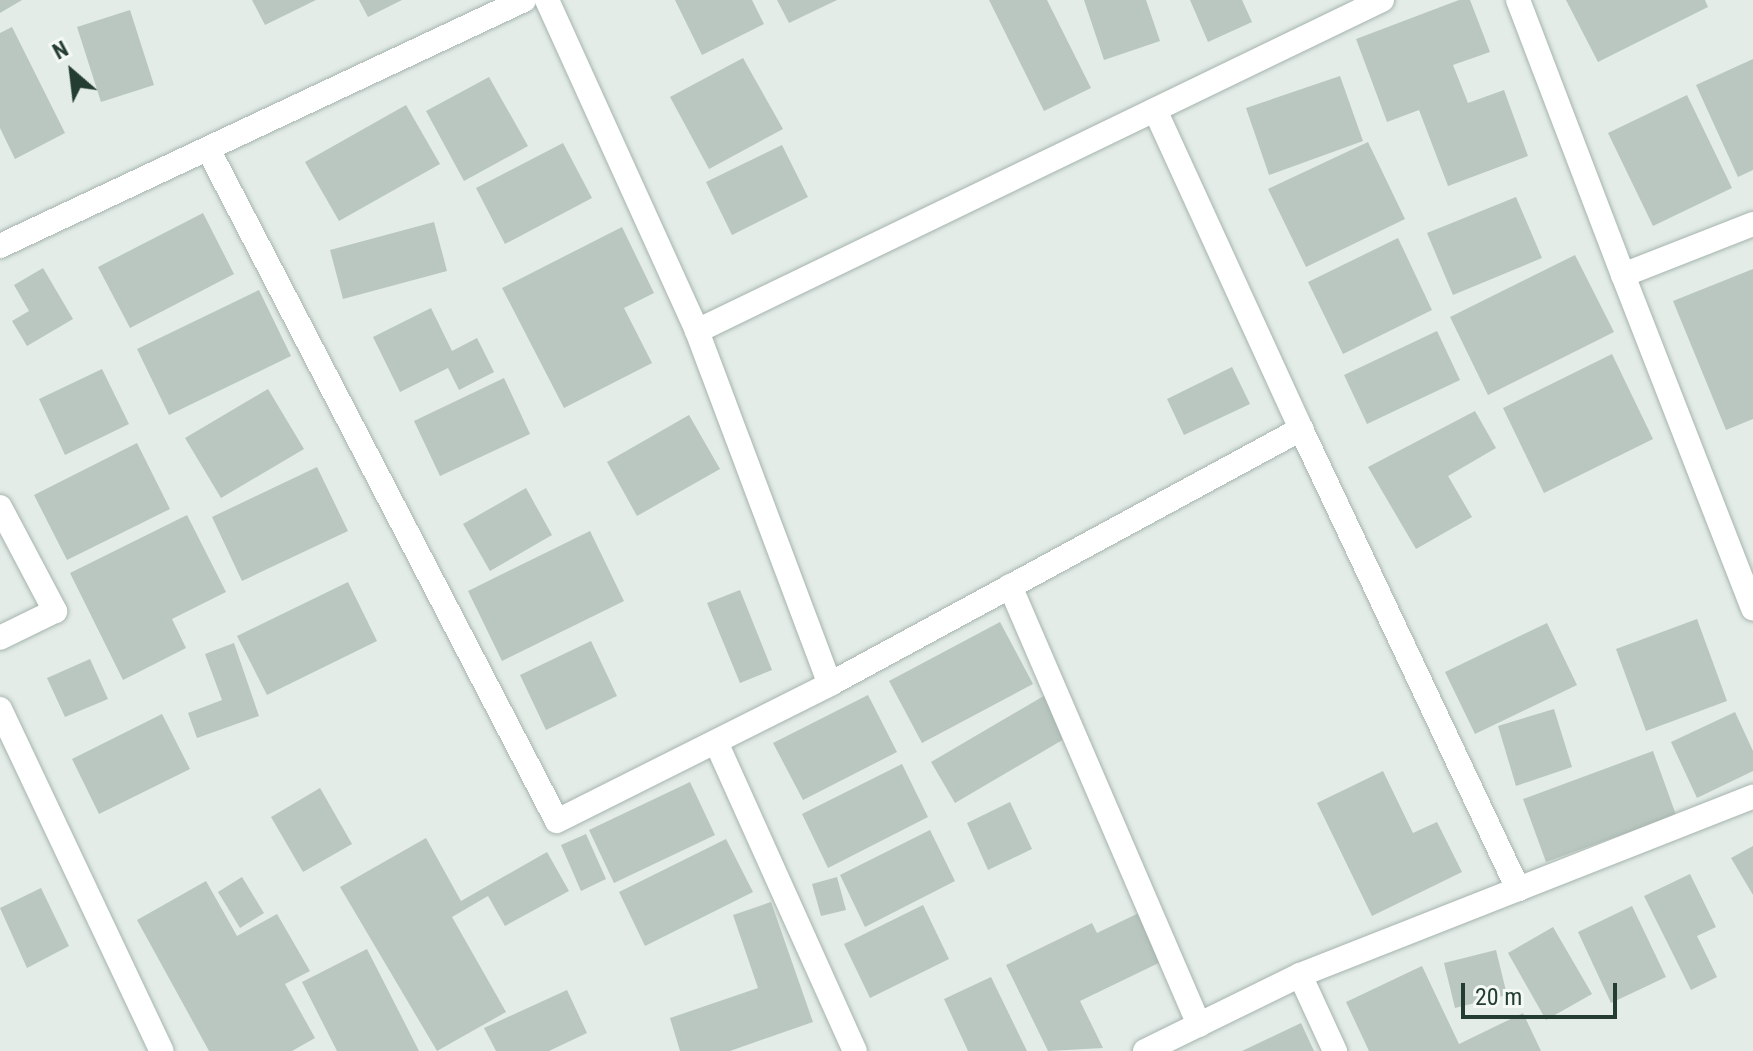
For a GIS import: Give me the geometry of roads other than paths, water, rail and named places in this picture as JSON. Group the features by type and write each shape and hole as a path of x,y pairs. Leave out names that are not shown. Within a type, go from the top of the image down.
{"street":[{"path":"0,246 524,0"},
{"path":"547,0 697,331 830,684"},
{"path":"697,331 1382,0"},
{"path":"1518,0 1753,609"},
{"path":"1155,110 1301,429 1518,889"},
{"path":"208,149 557,821 830,684 1301,429"},
{"path":"1623,275 1753,224"},
{"path":"0,507 55,611 0,638"},
{"path":"1010,586 1199,1025"},
{"path":"0,709 162,1051"},
{"path":"716,742 855,1051"},
{"path":"1145,1051 1300,975 1753,797"},
{"path":"1300,975 1335,1051"}]}
